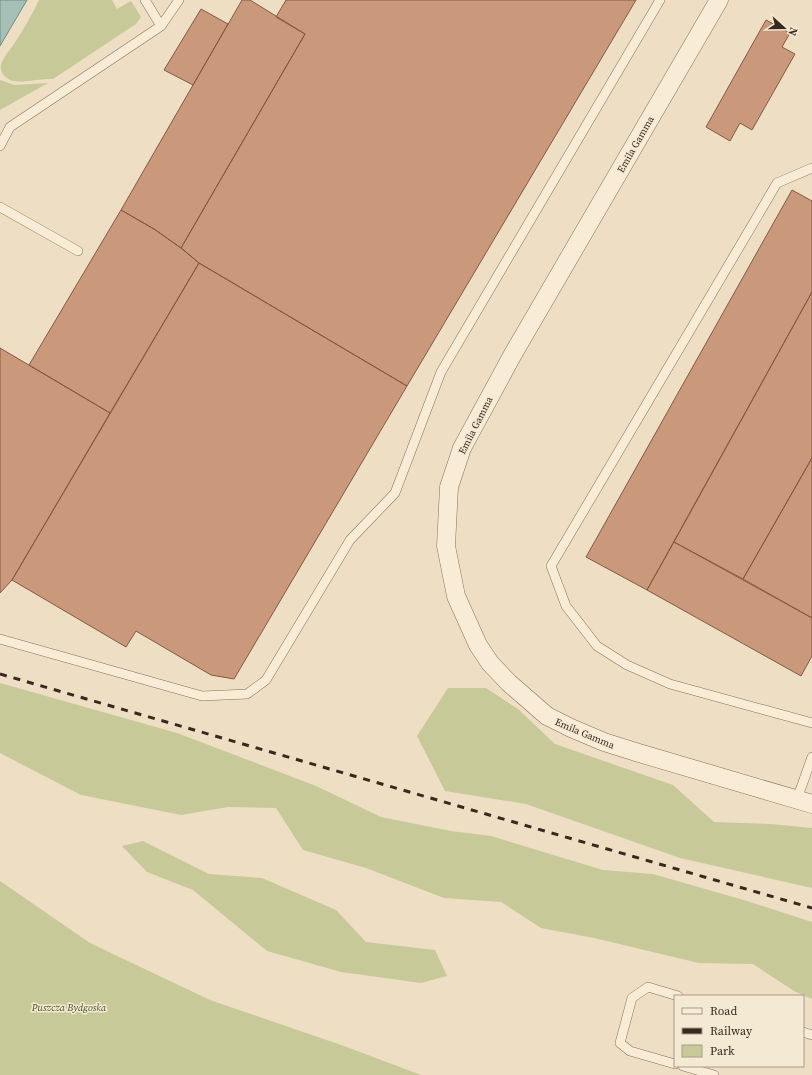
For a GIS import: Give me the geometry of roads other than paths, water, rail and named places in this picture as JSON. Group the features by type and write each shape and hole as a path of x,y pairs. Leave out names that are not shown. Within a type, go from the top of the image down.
{"street":[{"name":"Emila Gamma","path":"719,0 513,354 462,448 449,487 446,546 456,596 478,645 490,663 509,683 547,716 571,728 611,744 804,801"}],"lane":[{"path":"145,0 161,26"},
{"path":"0,146 10,127 161,26 179,0"},
{"path":"0,639 202,696 248,694 266,680 350,540 395,492 441,372 660,0"},
{"path":"812,168 777,183 551,566 566,606 597,646 627,665 670,684 812,723"},
{"path":"0,207 78,251"},
{"path":"804,801 812,757"},
{"path":"674,1064 630,1051 620,1043 632,998 648,987 675,995"},
{"path":"686,1067 714,1075"}],"water":[{"path":"0,0 27,0 0,46"}],"railway":[{"path":"0,674 812,908"}],"park label":[{"name":"Puszcza Bydgoska","path":"69,1007"}]}
